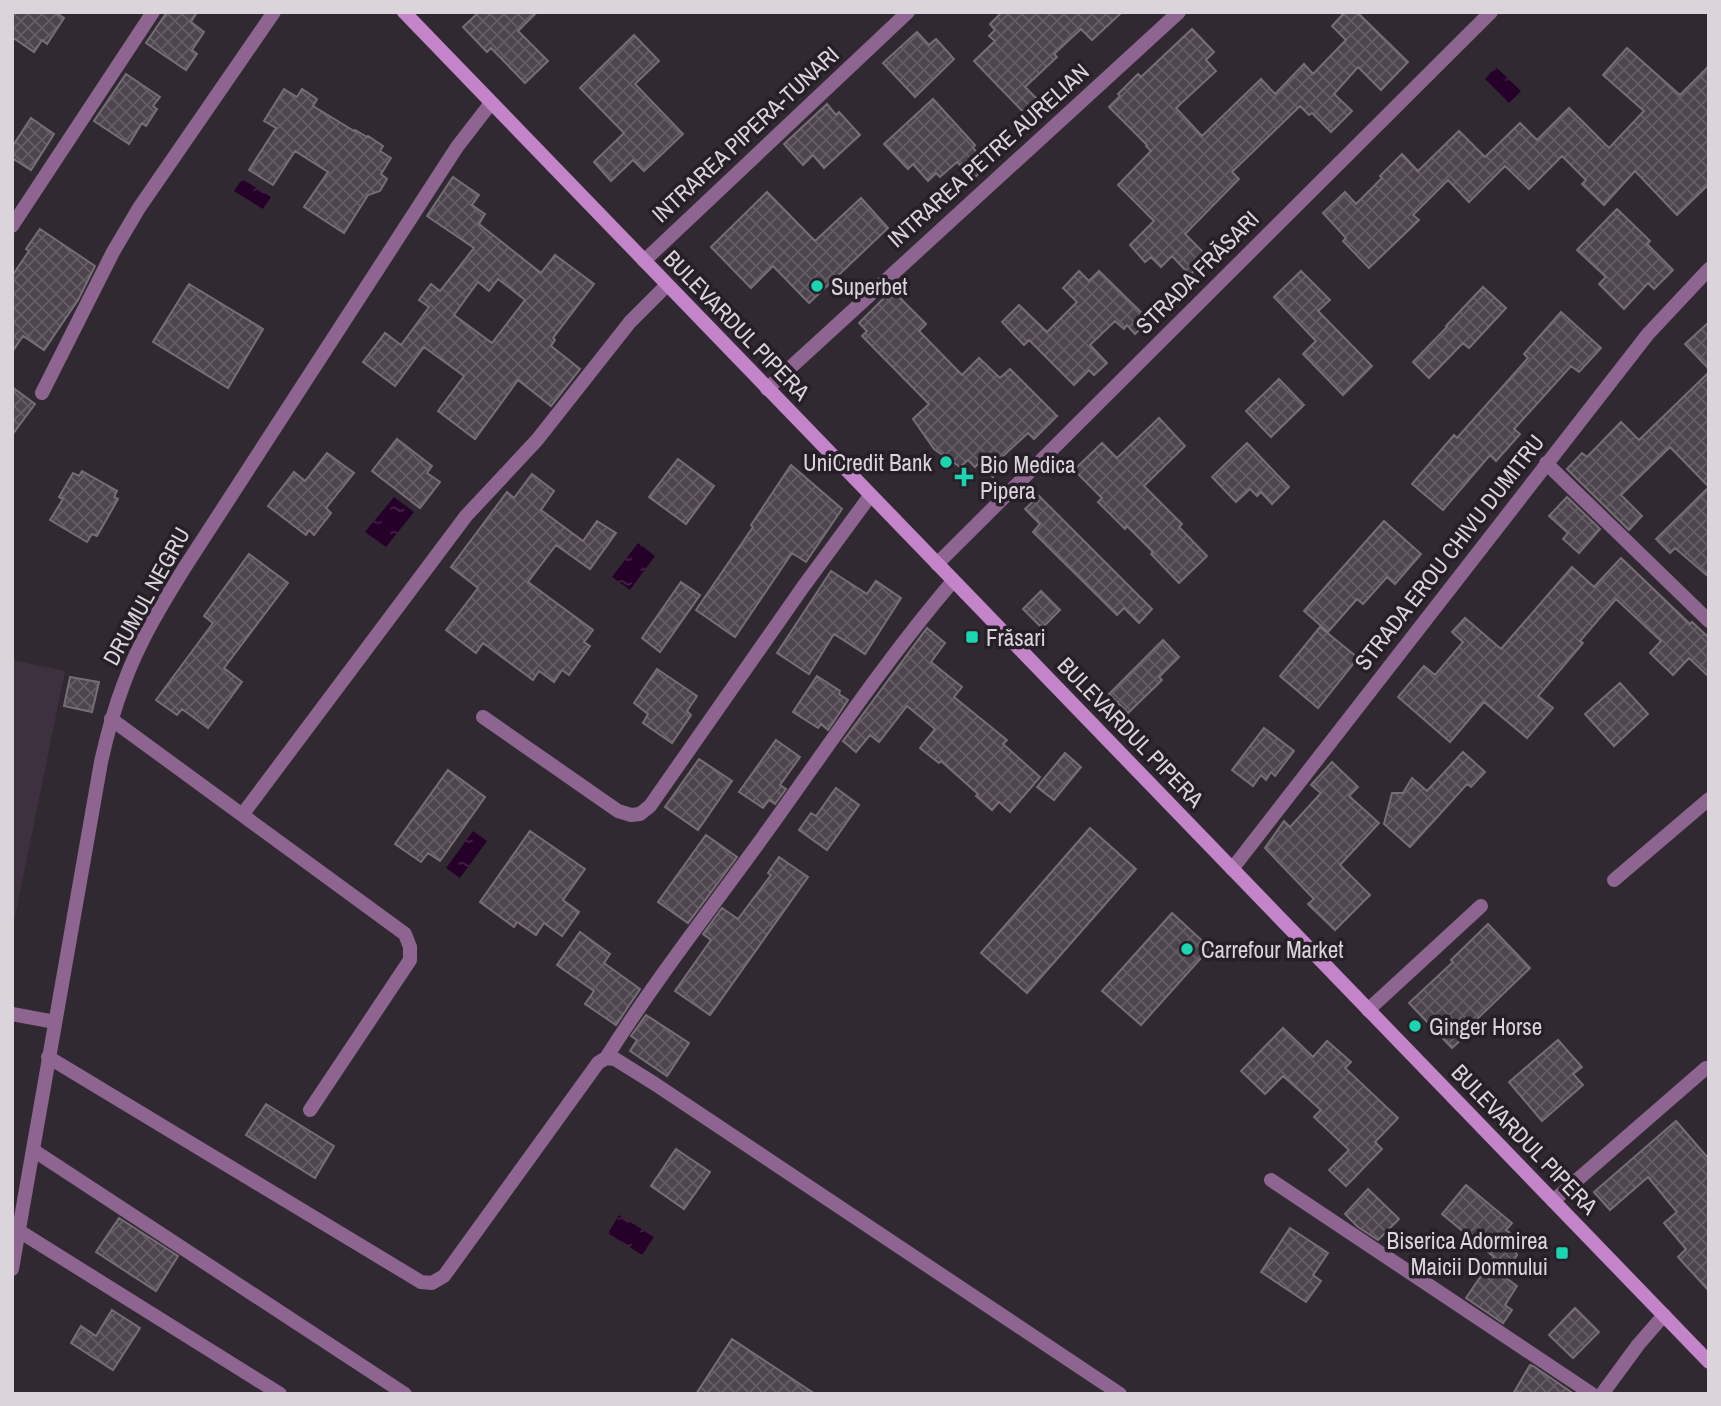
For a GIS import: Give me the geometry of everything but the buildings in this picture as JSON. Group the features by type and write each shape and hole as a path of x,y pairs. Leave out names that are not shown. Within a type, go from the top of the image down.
{"main road":[{"name":"BULEVARDUL PIPERA","path":"404,12 1709,1362"}],"street":[{"path":"12,226 153,12"},
{"path":"42,393 113,252 139,208 274,12"},
{"name":"INTRAREA PIPERA-TUNARI","path":"644,261 908,12"},
{"name":"INTRAREA PETRE AURELIAN","path":"767,389 1179,12"},
{"name":"STRADA FRĂSARI","path":"937,564 1491,12"},
{"name":"DRUMUL NEGRU","path":"12,1269 101,762 111,719 124,681 167,596 457,147 491,103"},
{"name":"STRADA EROU CHIVU DUMITRU","path":"1232,869 1648,334 1707,275"},
{"path":"242,815 466,516 537,440 629,322 667,285"},
{"path":"1546,463 1709,621"},
{"path":"483,717 618,811 631,815 640,814 650,806 675,774 803,587 870,496"},
{"path":"48,1057 421,1282 432,1283 444,1276 598,1063 606,1058 882,671 953,581"},
{"path":"111,719 405,934 410,947 410,960 310,1110"},
{"path":"1614,880 1709,799"},
{"path":"1368,1010 1481,906"},
{"path":"12,1014 55,1022"},
{"path":"606,1058 615,1059 655,1084 1120,1394"},
{"path":"1553,1201 1706,1068"},
{"path":"33,1150 405,1394"},
{"path":"1271,1180 1592,1394"},
{"path":"19,1231 280,1394"},
{"path":"1602,1394 1664,1315"}],"shaded area":[{"path":"12,660 65,671 12,931"}],"water":[{"path":"1496,67 1521,91 1509,103 1485,79"},
{"path":"242,179 271,197 263,209 234,191"},
{"path":"394,497 414,512 386,547 365,532"},
{"path":"638,543 655,556 630,590 612,577"},
{"path":"473,831 487,841 460,878 446,868"},
{"path":"619,1215 654,1237 642,1255 608,1233"}],"place":[{"name":"Superbet","path":"817,286"},
{"name":"UniCredit Bank","path":"946,462"},
{"name":"Bio Medica Pipera","path":"964,477"},
{"name":"Frăsari","path":"972,637"},
{"name":"Carrefour Market","path":"1187,949"},
{"name":"Ginger Horse","path":"1415,1026"},
{"name":"Biserica Adormirea Maicii Domnului","path":"1562,1253"}]}
